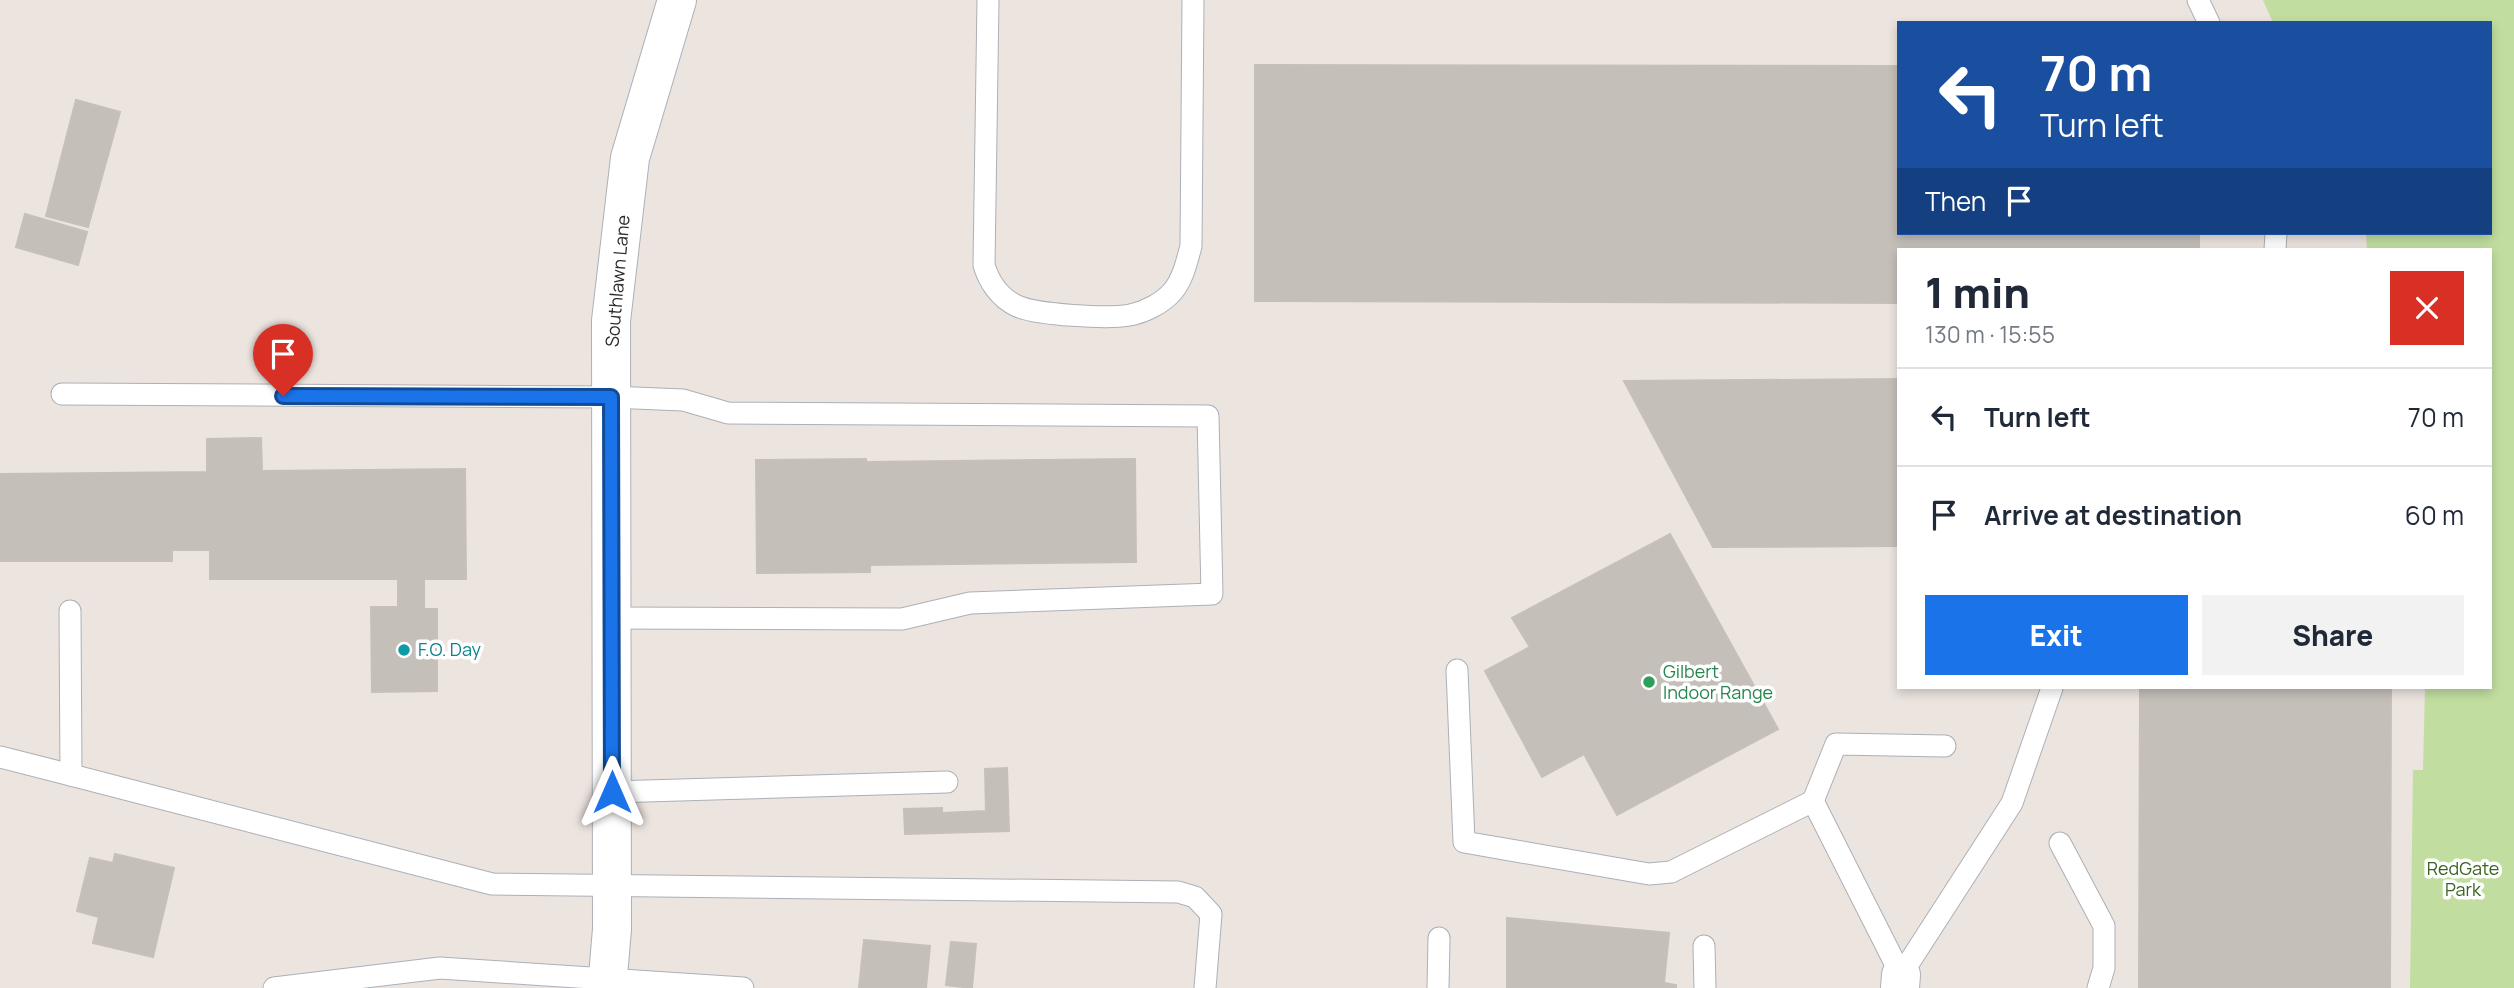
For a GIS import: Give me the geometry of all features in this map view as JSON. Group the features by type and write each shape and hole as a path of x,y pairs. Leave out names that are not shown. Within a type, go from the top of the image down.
{"street":[{"name":"Southlawn Lane","path":"608,983 612,792 611,321 631,158 677,0"}],"lane":[{"path":"988,0 984,265 988,279 999,293 1017,306 1046,314 1129,315 1151,307 1173,291 1184,272 1191,246 1193,0"},
{"path":"2198,0 2207,21"},
{"path":"62,394 611,397 683,400 728,413 1208,416 1212,594 970,603 902,619 611,618"},
{"path":"71,611 71,775"},
{"path":"1457,670 1464,842 1649,874 1671,872 1814,801 1836,744 1945,746"},
{"path":"1901,981 2011,803 2052,689"},
{"path":"0,757 492,884 1178,892 1195,897 1211,914 1205,988"},
{"path":"612,792 947,782"},
{"path":"1814,801 1901,981"},
{"path":"2060,844 2104,926 2104,968 2098,988"},
{"path":"1438,988 1439,938"},
{"path":"1704,946 1705,988"},
{"path":"274,988 440,968 608,983 743,988"}],"green space":[{"name":"RedGate Park","path":"2263,0 2514,0 2514,988 2410,988 2413,770 2423,770 2425,689 2492,689 2492,248 2367,248 2366,235 2492,235 2492,21 2272,21"}],"building":[{"path":"1255,65 1897,66 1897,235 2199,235 2199,248 1897,248 1897,303 1255,301"},
{"path":"76,100 120,112 88,227 46,216"},
{"path":"25,214 87,232 78,265 16,247"},
{"path":"1897,379 1897,546 1713,547 1624,381"},
{"path":"261,438 262,471 465,469 466,579 210,579 210,550 172,550 172,561 0,561 0,474 207,472 207,439"},
{"path":"866,459 866,462 1135,459 1136,562 870,565 870,572 757,573 756,460"},
{"path":"1670,534 1778,729 1617,815 1584,754 1542,777 1485,671 1530,647 1512,618"},
{"name":"F.O. Day","path":"398,579 424,579 424,609 437,609 437,691 372,692 371,607 398,607"},
{"path":"2140,689 2391,689 2390,988 2139,988"},
{"path":"1007,768 1009,831 905,834 904,809 942,808 942,813 986,811 985,769"},
{"path":"115,854 174,868 153,957 93,943 99,917 77,911 90,858 113,863"},
{"path":"1507,918 1669,933 1664,983 1676,985 1676,988 1507,988"},
{"path":"864,940 930,946 926,988 859,988"},
{"path":"951,942 976,944 972,988 946,985"}],"place":[{"name":"F.O. Day","path":"404,650"},
{"name":"Gilbert Indoor Range","path":"1649,682"}],"route":[{"path":"283,396 611,397 612,792"}]}
